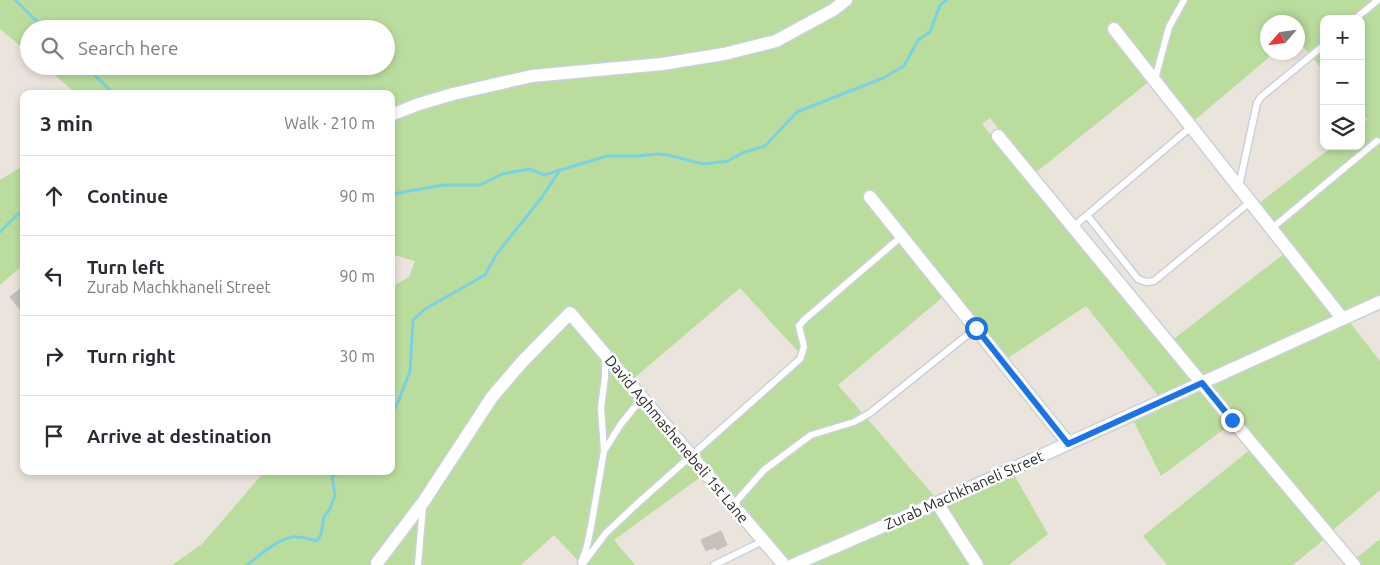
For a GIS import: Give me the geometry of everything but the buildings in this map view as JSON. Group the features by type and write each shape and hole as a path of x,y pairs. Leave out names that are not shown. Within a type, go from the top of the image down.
{"street":[{"path":"395,113 453,94 532,76 662,64 724,54 776,41 812,22 846,0"},
{"path":"1114,29 1342,318"},
{"path":"998,136 1354,565"},
{"path":"870,197 1068,444"},
{"name":"Zurab Machkhaneli Street","path":"793,565 1068,444 1380,302"},
{"name":"David Aghmashenebeli 1st Lane","path":"424,501 492,398 522,362 570,313 784,565"},
{"path":"377,563 424,501"},
{"path":"936,503 977,565"}],"lane":[{"path":"1154,81 1169,27 1184,0"},
{"path":"1361,15 1378,0"},
{"path":"1239,188 1257,103 1261,97 1320,48"},
{"path":"1073,227 1191,127"},
{"path":"1271,229 1377,141"},
{"path":"1087,215 1138,279 1146,282 1154,281 1250,202"},
{"path":"581,565 606,533 800,359 804,347 799,326 902,236"},
{"path":"733,505 764,470 811,435 854,422 870,413 976,328"},
{"path":"581,565 591,527 604,451 601,408 605,377 605,354"},
{"path":"604,451 621,424 642,398"},
{"path":"418,565 424,501"},
{"path":"714,565 764,541"}],"green space":[{"path":"0,0 1380,0 1380,298 1204,378 1171,341 1289,250 1253,208 1328,150 1365,150 1365,122 1367,120 1365,118 1365,15 1320,15 1320,66 1305,49 1305,15 1260,15 1260,60 1266,60 1189,125 1151,80 1034,174 990,118 982,124 1195,382 1160,398 1086,306 1005,360 868,190 864,194 944,296 838,385 936,498 777,564 702,476 614,540 635,565 582,565 554,535 521,565 172,565 202,544 262,475 395,475 395,285 409,277 415,261 395,255 395,90 72,90 55,75 395,75 395,20 20,20 20,46 0,29","holes":["740,288 802,356 692,451 633,379"]},
{"path":"20,168 20,268 0,285 0,180"},
{"path":"1348,320 1380,361 1380,490 1332,531 1209,384"},
{"path":"1201,387 1231,424 1161,476 1132,418"},
{"path":"1252,448 1327,537 1293,565 1167,565 1143,536"},
{"path":"1013,473 1048,534 1009,565 980,565 943,505"},
{"path":"931,509 937,511 971,565 807,565"},
{"path":"1380,539 1380,565 1360,565 1355,559"}],"waterway":[{"path":"15,0 36,20"},
{"path":"395,194 444,185 480,185 502,174 529,169 544,175 607,156 657,154 703,164 728,161 742,153 765,146 797,112 883,78 904,66 918,40 930,32 940,5 947,0"},
{"path":"94,75 110,90"},
{"path":"395,408 410,371 413,320 425,309 485,275 496,255 542,197 560,170"},
{"path":"0,232 20,214"},
{"path":"247,565 268,549 286,539 298,537 317,541 321,534 324,517 330,509 335,495 332,477 335,475"}],"route":[{"path":"976,328 1068,444 1202,383 1232,420"}]}
